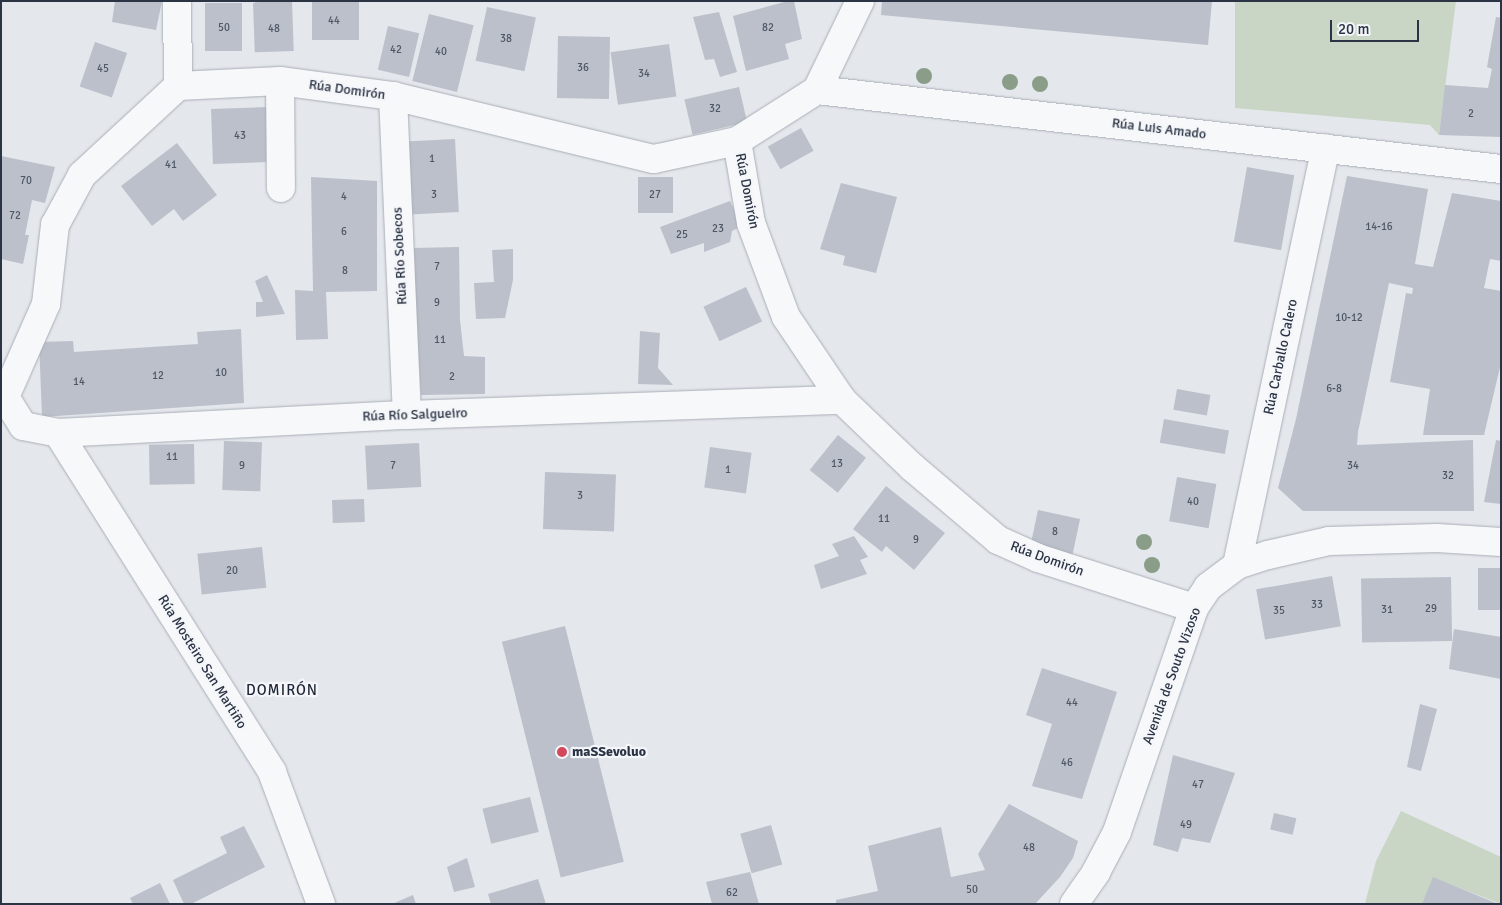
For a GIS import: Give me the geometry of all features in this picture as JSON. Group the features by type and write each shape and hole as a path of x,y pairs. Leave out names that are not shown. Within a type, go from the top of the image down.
{"street":[{"path":"3,399 46,304 55,225 82,175 178,86 177,1"},
{"path":"737,141 817,90 860,1"},
{"path":"280,80 282,188"},
{"name":"Rúa Domirón","path":"178,86 280,80 393,96 654,159 737,141 751,223 786,317 842,400 912,467 998,540 1038,558 1194,608"},
{"name":"Rúa Luis Amado","path":"817,90 1501,169"},
{"name":"Rúa Río Sobecos","path":"393,96 407,415"},
{"name":"Rúa Carballo Calero","path":"1237,565 1326,148"},
{"name":"Rúa Río Salgueiro","path":"3,399 23,426 58,433 407,415 842,400"},
{"name":"Rúa Mosteiro San Martiño","path":"58,433 272,772 321,904"},
{"name":"Avenida de Souto Vizoso","path":"1074,904 1096,872 1117,832 1194,608 1208,586 1237,565 1268,555 1329,541 1437,538 1501,542"}],"green space":[{"path":"1235,1 1456,1 1439,135 1430,125 1235,108"},
{"path":"1401,811 1501,857 1501,904 1434,878 1422,904 1365,904 1376,861"}],"building":[{"path":"115,1 162,1 156,30 112,22"},
{"path":"292,1 294,51 255,52 253,2"},
{"path":"312,1 359,1 359,40 312,40"},
{"path":"794,1 802,39 785,44 789,59 746,71 733,16"},
{"path":"882,1 1212,1 1208,45 881,15"},
{"path":"205,3 242,3 242,51 205,51"},
{"path":"487,7 536,17 524,71 476,61"},
{"path":"719,12 737,72 720,77 714,59 705,60 693,17"},
{"path":"429,14 474,25 457,92 412,81"},
{"path":"1496,17 1501,18 1501,137 1439,135 1445,85 1488,88 1492,69 1487,67"},
{"path":"388,26 419,33 409,77 378,70"},
{"path":"558,36 610,37 609,99 557,98"},
{"path":"95,42 127,53 112,98 80,86"},
{"path":"669,44 676,96 618,105 611,52"},
{"path":"739,87 747,122 693,135 684,100"},
{"path":"267,107 269,162 213,164 211,109"},
{"path":"801,128 814,151 780,169 768,146"},
{"path":"455,139 459,212 410,214 406,142"},
{"path":"177,143 217,195 183,221 174,209 152,226 121,186"},
{"path":"1,156 55,167 45,203 32,200 25,235 29,235 23,264 1,259"},
{"path":"1247,167 1294,175 1281,250 1234,242"},
{"path":"1347,176 1428,189 1415,264 1433,267 1452,193 1501,201 1501,261 1490,259 1484,288 1501,291 1501,363 1484,435 1423,435 1430,389 1390,382 1406,293 1412,294 1413,288 1389,283 1358,432 1357,445 1473,440 1474,511 1303,511 1278,488 1296,419"},
{"path":"311,177 377,181 377,291 326,292 328,339 296,340 295,290 313,291"},
{"path":"638,177 673,177 673,213 638,213"},
{"path":"841,183 897,197 876,273 843,265 845,256 820,249"},
{"path":"730,201 742,226 732,231 730,242 704,252 704,243 671,254 660,227"},
{"path":"459,247 460,320 464,356 485,357 485,394 421,395 416,323 414,248"},
{"path":"513,249 513,280 505,318 476,319 474,283 494,282 492,250"},
{"path":"267,275 285,314 256,317 256,302 263,302 255,281"},
{"path":"746,287 762,321 719,341 703,307"},
{"path":"241,329 244,403 42,417 39,342 73,341 74,352 198,344 197,332"},
{"path":"640,331 660,333 658,368 673,385 638,384"},
{"path":"1177,389 1210,395 1207,416 1173,410"},
{"path":"1164,419 1229,430 1225,454 1160,443"},
{"path":"838,435 866,458 838,493 810,470"},
{"path":"1496,440 1501,441 1501,504 1484,502"},
{"path":"224,441 262,442 260,491 222,490"},
{"path":"419,443 421,487 367,490 365,446"},
{"path":"194,444 195,484 150,485 149,445"},
{"path":"710,447 752,453 746,493 704,488"},
{"path":"545,472 616,474 614,531 543,529"},
{"path":"1177,477 1216,484 1209,528 1169,521"},
{"path":"886,486 945,533 914,570 886,546 882,552 853,529"},
{"path":"364,499 365,522 333,523 332,500"},
{"path":"1038,510 1080,519 1072,555 1030,546"},
{"path":"854,536 868,557 860,560 867,574 821,589 814,565 839,556 832,544"},
{"path":"262,547 266,588 202,595 197,554"},
{"path":"1478,568 1501,568 1501,610 1478,610"},
{"path":"1332,576 1341,626 1265,640 1256,589"},
{"path":"1451,577 1452,641 1362,643 1361,579"},
{"name":"maSSevoluo","path":"565,626 624,862 561,878 502,642"},
{"path":"1454,629 1501,637 1501,679 1449,669"},
{"path":"1042,668 1117,692 1082,799 1032,786 1052,724 1026,715"},
{"path":"1420,704 1437,709 1421,771 1407,767"},
{"path":"1173,755 1235,773 1210,843 1182,838 1178,852 1153,845"},
{"path":"530,797 539,832 491,844 482,809"},
{"path":"1009,804 1078,841 1073,858 1060,877 1035,904 836,904 836,900 878,891 868,846 941,827 951,877 985,870 978,854"},
{"path":"1274,813 1296,818 1293,835 1270,830"},
{"path":"771,825 782,864 752,873 740,834"},
{"path":"244,826 265,867 191,904 184,904 173,880 227,853 220,837"},
{"path":"467,858 475,887 454,892 447,867"},
{"path":"750,872 759,904 712,904 706,882"},
{"path":"1433,877 1498,904 1422,904"},
{"path":"538,879 546,904 491,904 488,894"},
{"path":"160,883 170,904 133,904 130,898"},
{"path":"413,895 416,904 392,904"}],"place":[{"name":"maSSevoluo","path":"562,752"}],"district":[{"name":"DOMIRÓN","path":"282,691"}]}
